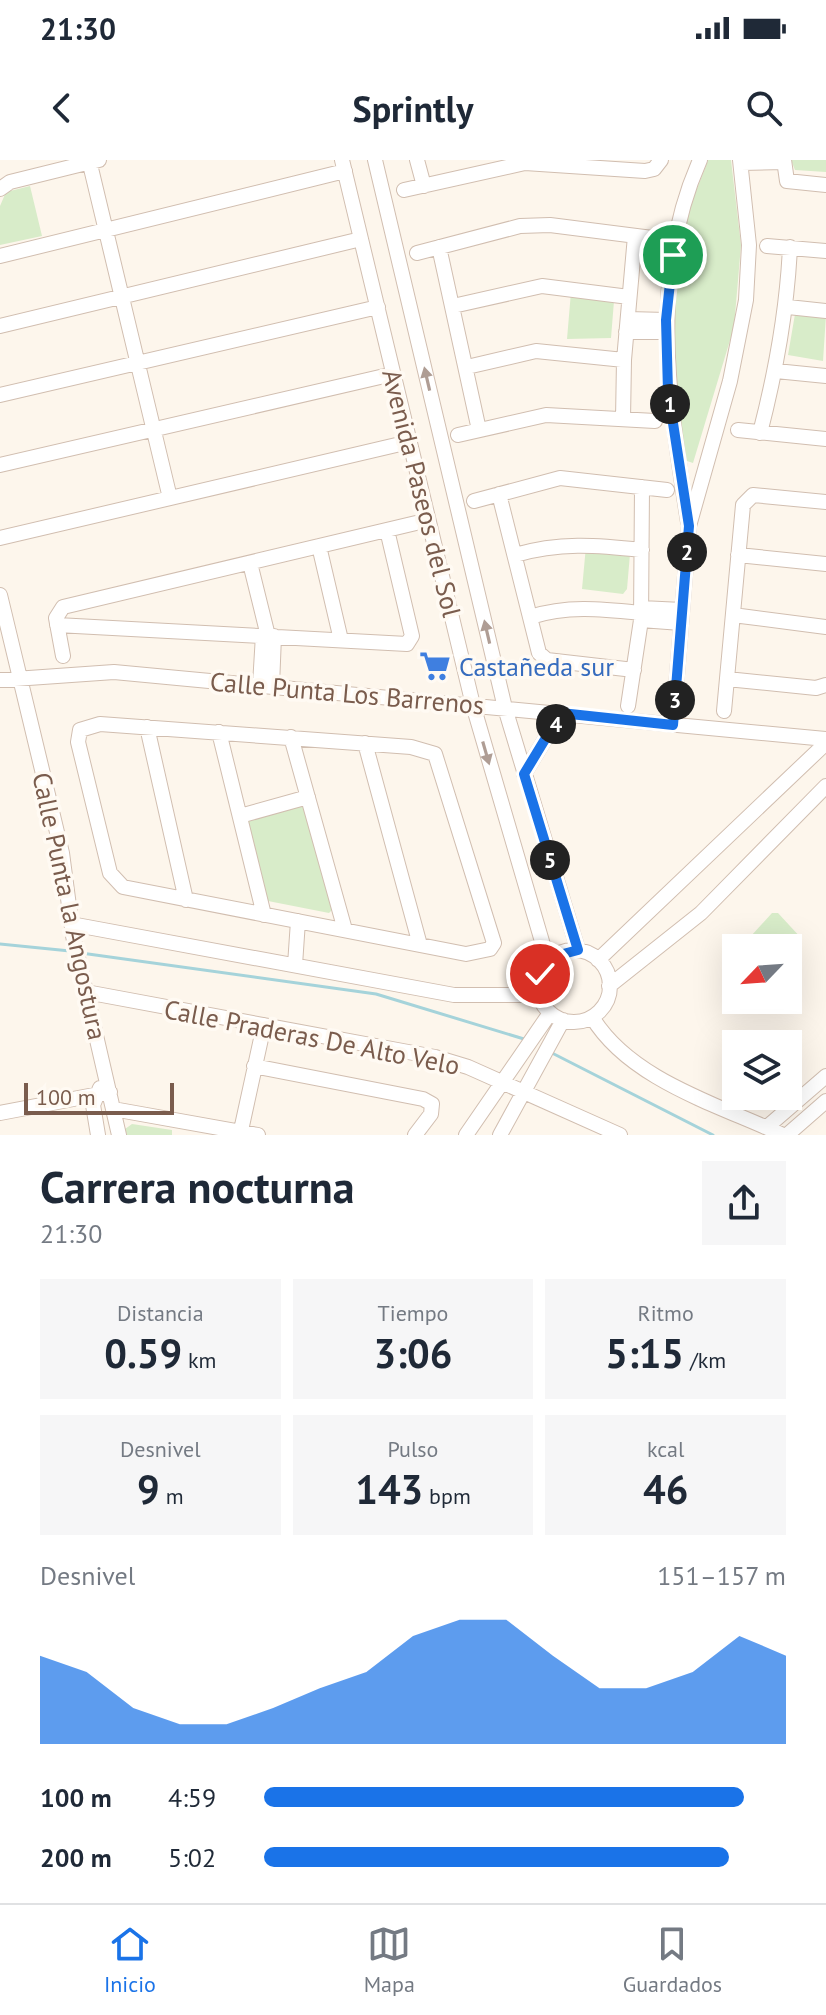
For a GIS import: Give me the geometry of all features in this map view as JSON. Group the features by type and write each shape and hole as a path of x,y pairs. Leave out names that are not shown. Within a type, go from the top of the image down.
{"street":[{"name":"Avenida Paseos del Sol","path":"375,160 505,708 578,950"},
{"path":"417,160 424,186"},
{"path":"404,190 525,163 645,171 654,169 661,160"},
{"path":"0,189 10,182 93,161 170,498"},
{"path":"673,725 689,526 741,339 749,245 741,161 784,161 787,181 826,185"},
{"path":"689,526 668,391 666,326 673,255 695,162"},
{"name":"Avenida Paseos del Sol","path":"344,165 473,705 548,962"},
{"path":"0,256 344,165"},
{"path":"417,253 520,226 550,225 660,239"},
{"path":"623,419 624,360 635,236"},
{"path":"0,326 361,239"},
{"path":"767,246 826,251"},
{"path":"439,247 479,430"},
{"path":"760,433 788,307 790,247"},
{"path":"453,306 542,286 629,297"},
{"path":"0,395 378,307"},
{"path":"788,307 826,311"},
{"path":"627,325 666,326"},
{"path":"467,367 536,351 624,360"},
{"path":"776,371 826,376"},
{"path":"0,465 393,374"},
{"path":"458,435 546,415 655,421"},
{"path":"738,430 826,439"},
{"path":"0,538 409,442"},
{"path":"474,501 560,478 667,490"},
{"path":"628,706 641,614 642,487"},
{"path":"499,494 542,658 634,670"},
{"path":"724,711 743,505 749,497 826,502"},
{"path":"63,656 57,625 58,612 63,607 416,523"},
{"path":"57,625 407,644 411,640 387,530"},
{"path":"515,555 542,547 581,543 642,550"},
{"path":"319,546 341,640"},
{"path":"738,555 826,564"},
{"path":"250,563 268,636 266,686"},
{"name":"Calle Punta la Angostura","path":"0,595 62,853 72,930 102,1092 98,1135"},
{"path":"530,617 556,608 577,607 682,616"},
{"path":"733,615 826,627"},
{"name":"Calle Punta Los Barrenos","path":"0,680 114,672 826,741"},
{"path":"727,679 826,685"},
{"path":"524,774 561,713"},
{"path":"86,726 147,727 411,747 435,754 494,935 490,949 466,954 131,890 110,873 78,742 80,730 86,726"},
{"path":"147,727 186,900"},
{"path":"219,732 264,915"},
{"path":"291,737 345,930"},
{"path":"598,960 826,741"},
{"path":"365,743 420,945"},
{"path":"609,986 701,913 826,786"},
{"path":"240,816 308,797"},
{"path":"295,965 298,921"},
{"path":"72,930 295,965 454,995 539,995"},
{"path":"578,950 598,960 606,972 609,986 606,1000 592,1017 578,1022 557,1016 539,995 540,974 548,962 558,954 578,950"},
{"name":"Calle Praderas De Alto Velo","path":"84,985 264,1025 435,1057 501,1082 605,1131 620,1135"},
{"path":"466,1135 501,1082 545,1034 557,1016"},
{"path":"592,1017 604,1036 647,1071 785,1135 826,1101"},
{"path":"241,1133 264,1025"},
{"path":"500,1135 524,1093 545,1034"},
{"path":"254,1066 423,1099 432,1104 431,1114 415,1135"},
{"path":"767,1127 826,1076"},
{"path":"0,1113 102,1092"},
{"name":"Calle Punta la Angostura","path":"102,1092 113,1109 119,1135"},
{"path":"113,1109 258,1135"}],"green space":[{"path":"708,160 731,160 741,245 734,327 693,463 687,461 677,402 673,342 675,283 685,223"},
{"path":"791,160 826,160 826,172 795,170"},
{"path":"30,186 42,236 0,245 0,206 6,192"},
{"path":"571,292 614,301 611,338 567,339"},
{"path":"795,314 826,315 823,361 788,355"},
{"path":"586,546 630,554 627,589 623,594 582,589"},
{"path":"303,804 333,909 329,913 268,901 248,821"},
{"path":"772,913 778,913 797,934 753,934"},
{"path":"132,1124 172,1130 172,1135 127,1135 125,1129"}],"waterway":[{"path":"0,944 70,951"},
{"path":"81,953 376,994 524,1039"},
{"path":"552,1053 713,1135"}],"place":[{"name":"Castañeda sur","path":"435,666"}],"route":[{"path":"540,974 552,957 564,951 578,950 524,774 561,713 673,725 689,526 668,391 666,320 673,255"}]}
